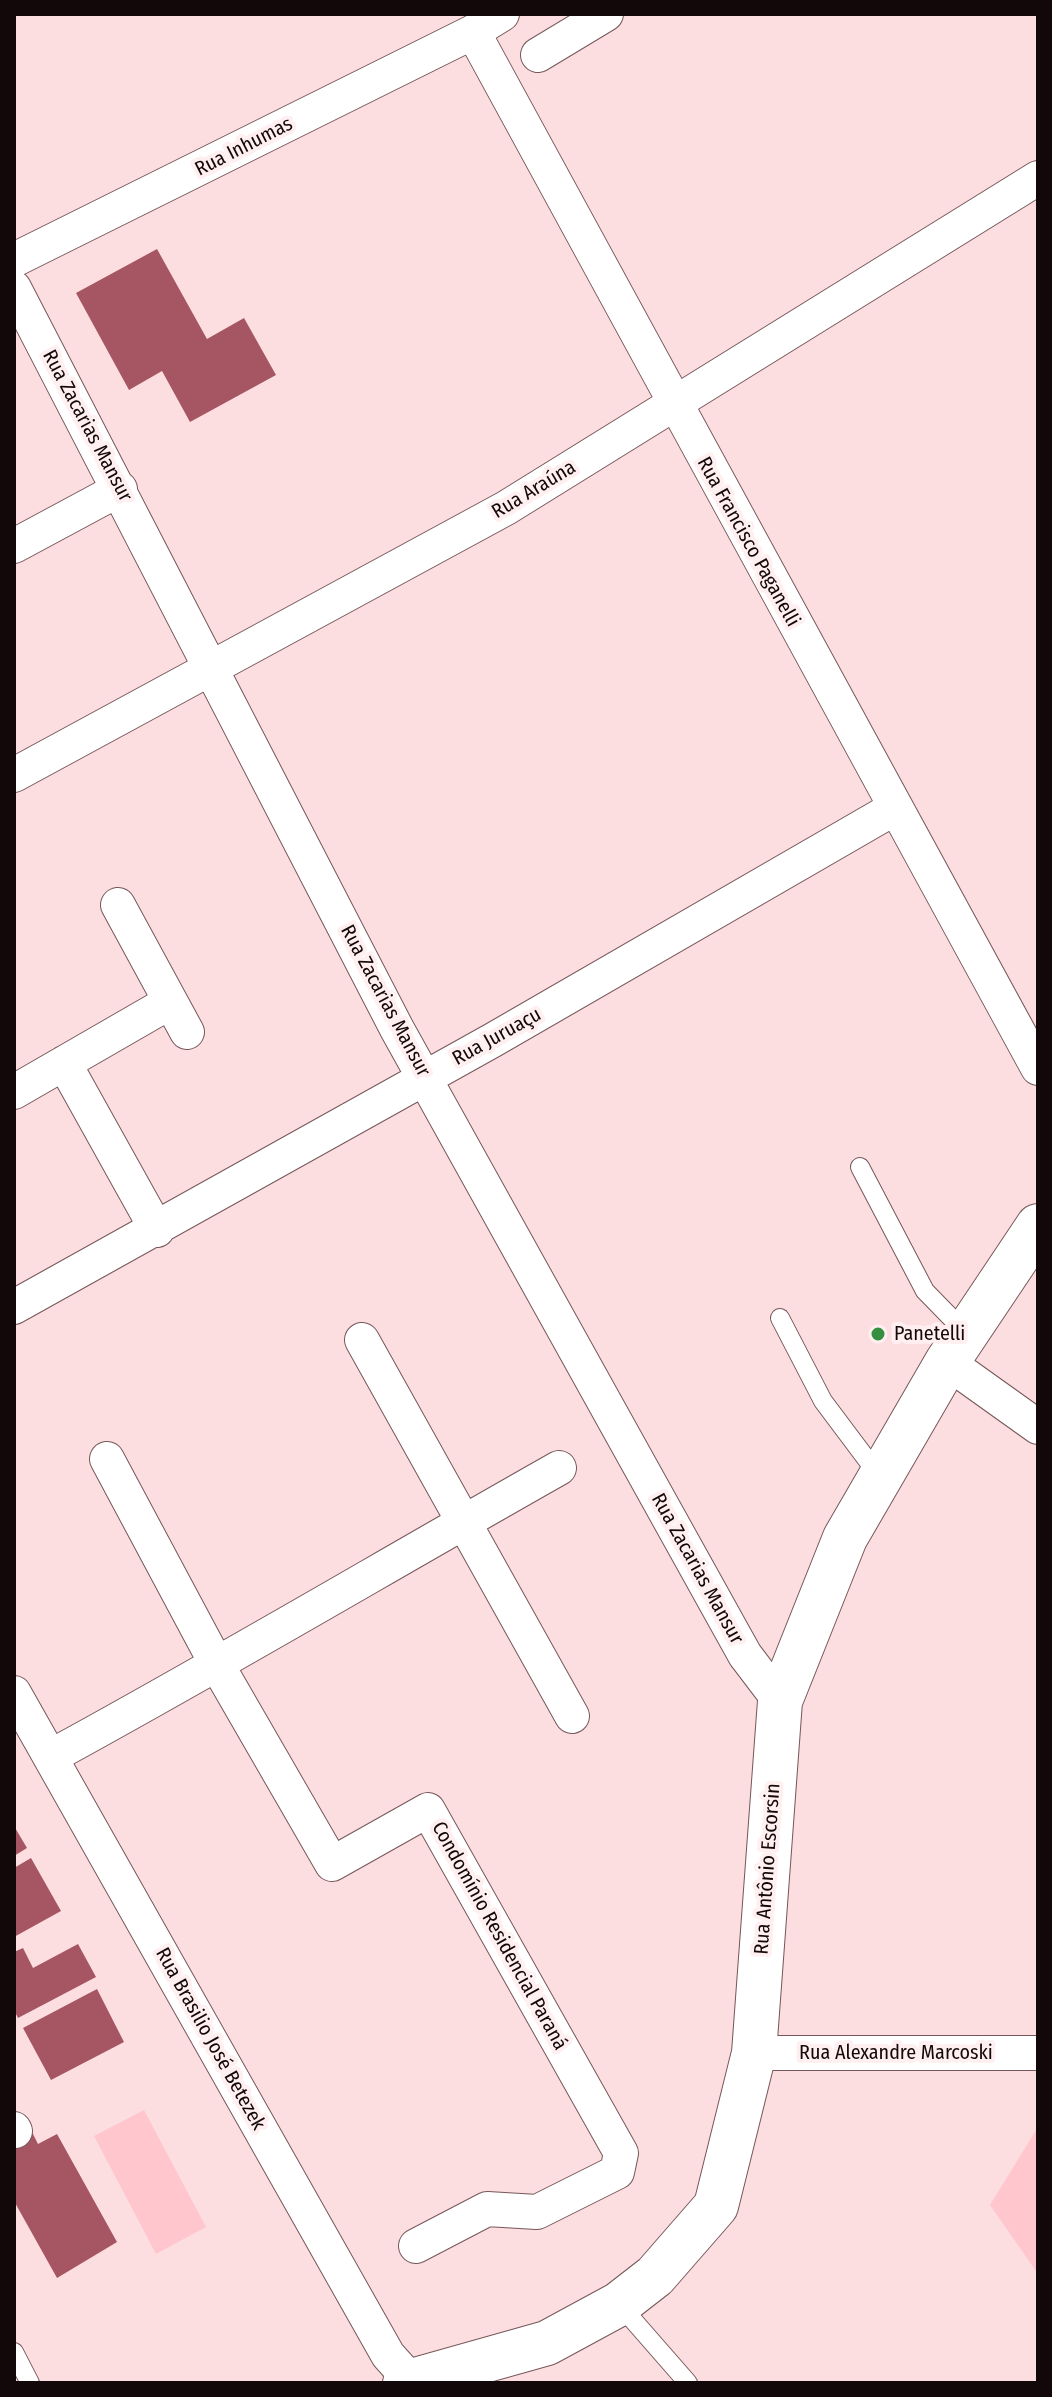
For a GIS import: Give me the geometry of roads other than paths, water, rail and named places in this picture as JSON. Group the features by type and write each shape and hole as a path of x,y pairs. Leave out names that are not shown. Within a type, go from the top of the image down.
{"main road":[{"name":"Rua Antônio Escorsin","path":"410,2382 547,2343 619,2304 655,2276 716,2206 754,2053 780,1701 845,1538 957,1348 1038,1226"}],"street":[{"name":"Rua Inhumas","path":"14,260 467,23 502,14"},
{"path":"538,55 606,14"},
{"name":"Rua Francisco Paganelli","path":"467,23 893,809 1038,1068"},
{"name":"Rua Araúna","path":"14,775 506,508 1038,178"},
{"name":"Rua Zacarias Mansur","path":"14,288 213,667 397,1029 745,1655 780,1701"},
{"path":"14,546 120,489"},
{"name":"Rua Juruaçu","path":"14,1307 493,1040 893,809"},
{"path":"118,905 187,1032"},
{"path":"14,1092 170,1002"},
{"path":"64,1063 157,1230"},
{"path":"362,1340 572,1716"},
{"path":"957,1348 1038,1427"},
{"name":"Condomínio Residencial Paraná","path":"107,1459 216,1663 332,1864 428,1810 621,2153 617,2172 537,2212 487,2209 416,2246"},
{"path":"50,1757 179,1688 216,1663 559,1468"},
{"name":"Rua Brasilio José Betezek","path":"14,1693 388,2355 410,2382"},
{"name":"Rua Alexandre Marcoski","path":"754,2053 1038,2053"}],"lane":[{"path":"860,1167 957,1348"},
{"path":"780,1318 823,1401 880,1478"},
{"path":"619,2304 688,2383"},
{"path":"14,2352 30,2383"}],"place":[{"name":"Panetelli","path":"878,1334"}]}
